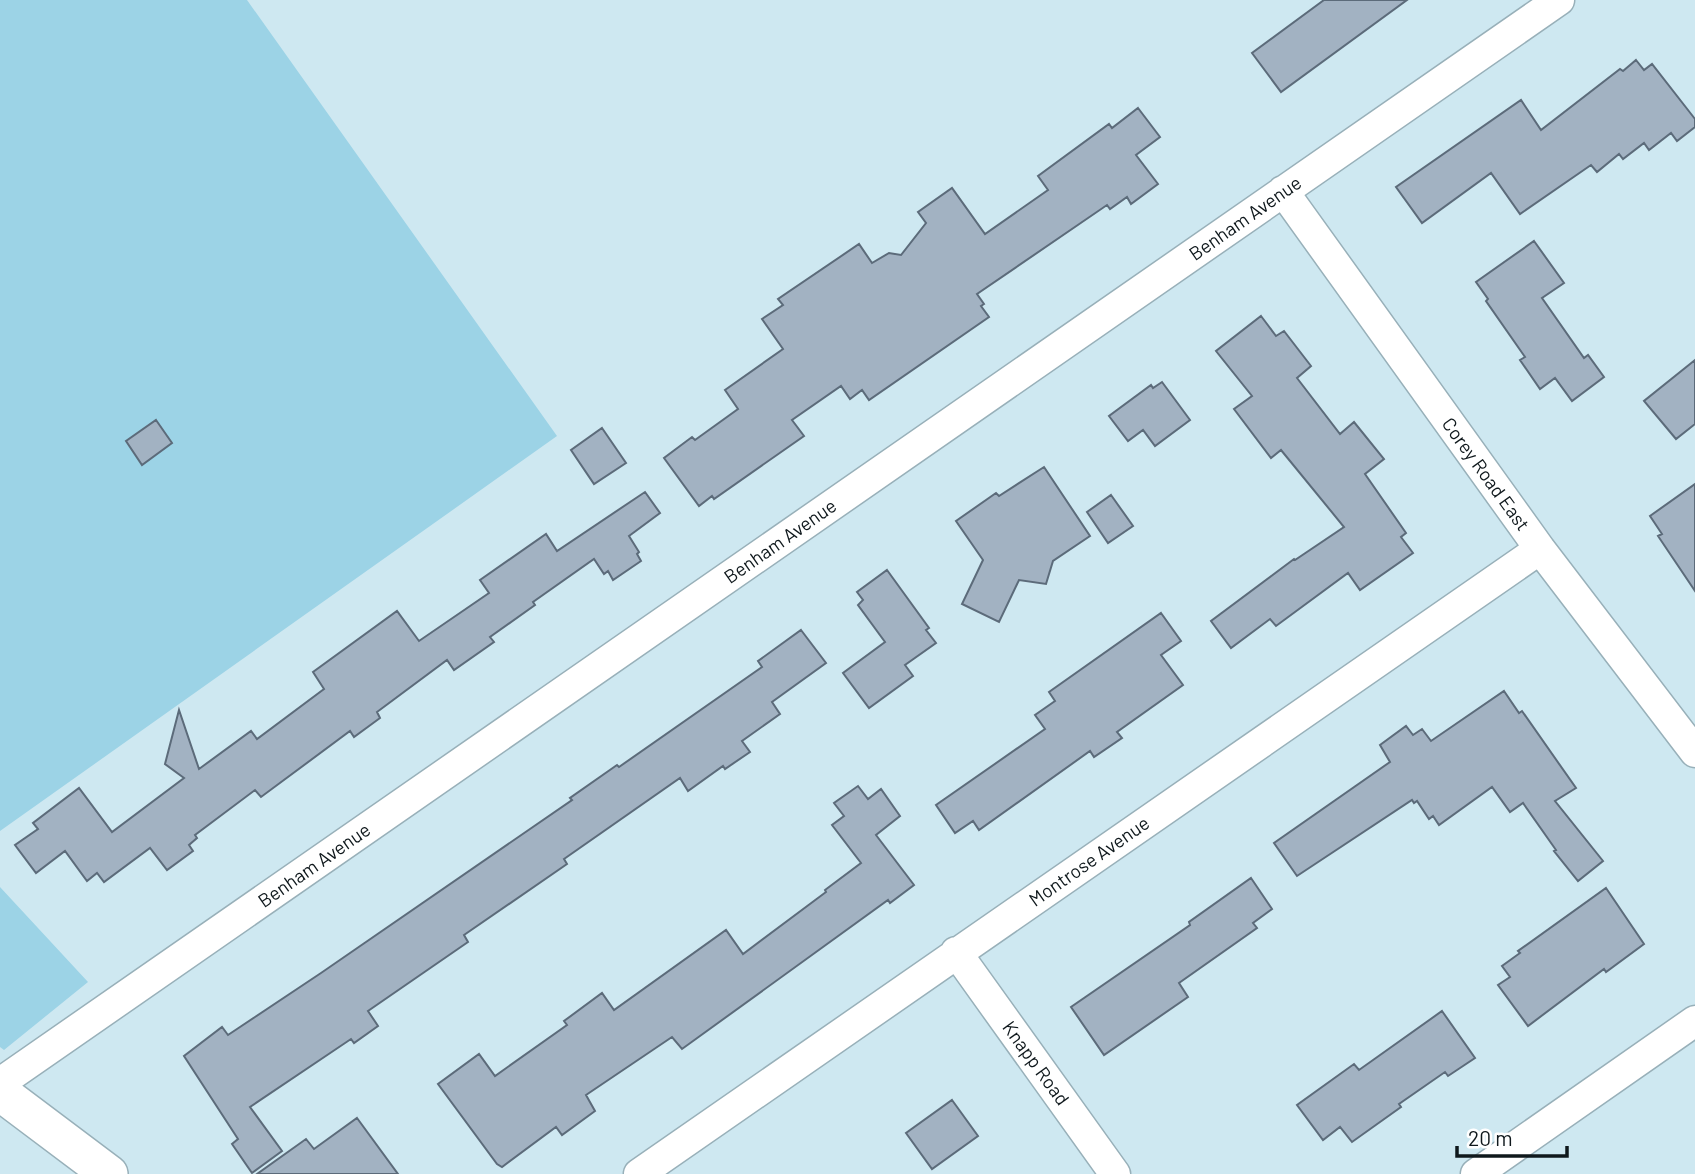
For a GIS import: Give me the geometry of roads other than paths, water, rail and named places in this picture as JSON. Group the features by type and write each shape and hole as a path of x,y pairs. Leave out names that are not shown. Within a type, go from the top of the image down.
{"street":[{"name":"Benham Avenue","path":"0,1083 1559,0"},
{"name":"Corey Road East","path":"1283,191 1540,549 1695,752"},
{"name":"Montrose Avenue","path":"639,1174 1540,549"},
{"name":"Knapp Road","path":"956,952 1115,1174"},
{"path":"1476,1174 1695,1021"},
{"path":"0,1093 109,1174"}]}
